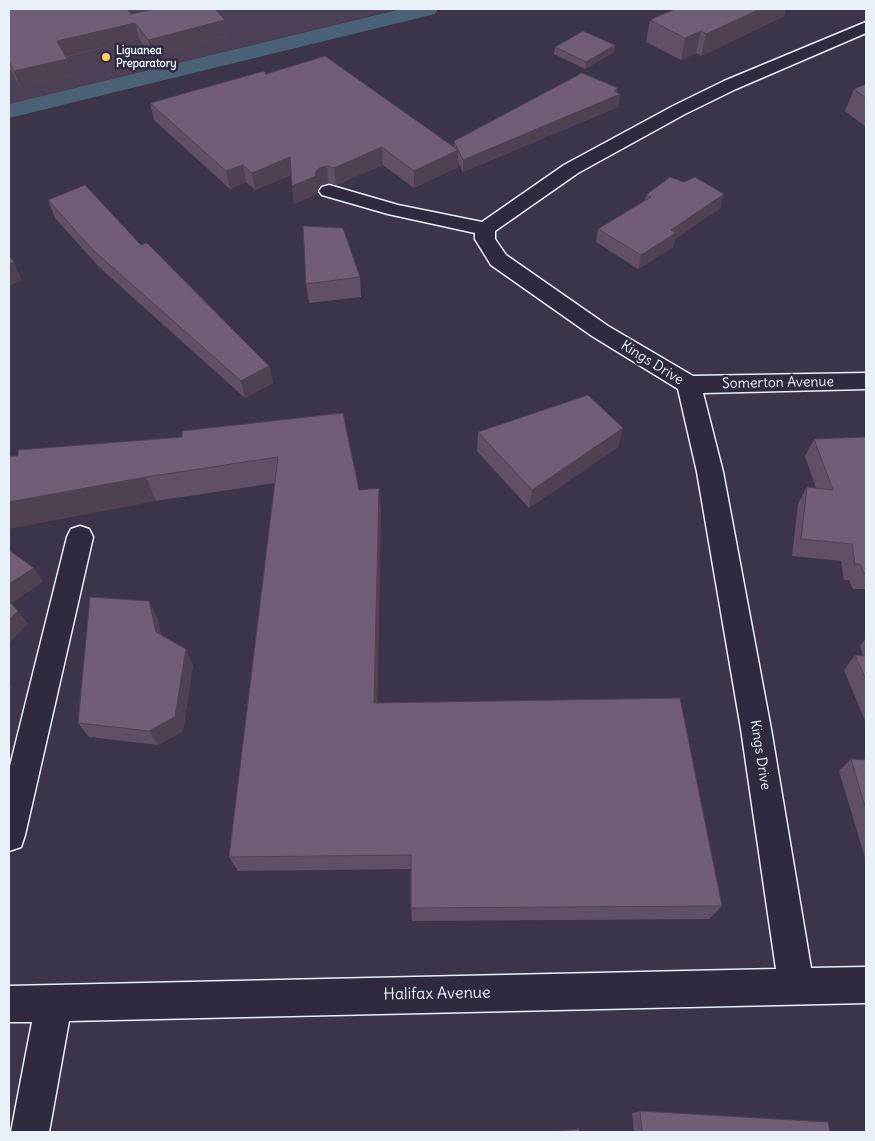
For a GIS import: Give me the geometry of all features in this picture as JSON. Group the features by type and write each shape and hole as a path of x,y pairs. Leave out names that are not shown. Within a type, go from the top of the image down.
{"street":[{"path":"329,191 395,210 485,229 571,169 679,110 730,85 863,31"},
{"name":"Kings Drive","path":"485,229 485,239 498,260 600,330 689,385 712,482 757,739 796,986"},
{"name":"Somerton Avenue","path":"689,385 866,381"},
{"path":"9,834 80,537"},
{"name":"Halifax Avenue","path":"9,1004 866,985"},
{"path":"30,1132 54,1003"}],"shaded area":[{"name":"Liguanea Preparatory","path":"9,9 398,9 9,104"}],"building":[{"path":"9,9 127,9 131,14 154,9 215,9 225,20 148,40 135,23 57,41 67,59 14,71 9,61"},
{"path":"675,9 760,9 706,34 701,31 685,38 650,20"},
{"path":"583,31 615,45 586,62 555,47"},
{"path":"325,56 458,150 414,171 382,147 334,168 327,166 319,168 315,173 316,176 292,186 290,157 252,173 243,165 226,171 150,103 264,71 266,74"},
{"path":"582,73 618,88 614,91 620,94 463,160 454,141"},
{"path":"866,84 866,98 854,89"},
{"path":"670,177 684,182 695,177 724,194 671,230 676,233 641,255 598,229 651,197 646,195"},
{"path":"85,185 141,245 147,243 269,366 241,381 92,249 48,200"},
{"path":"303,226 343,228 360,277 306,284"},
{"path":"9,256 14,262 9,264"},
{"path":"588,395 623,428 532,490 478,432"},
{"path":"343,413 359,490 379,488 374,703 680,698 722,906 411,908 411,855 229,857 278,457 146,477 9,502 9,456 18,456 18,450 182,437 182,431"},
{"path":"866,437 866,573 864,573 860,564 855,564 852,544 801,539 807,487 833,490 814,439"},
{"path":"9,550 34,568 9,584"},
{"path":"90,597 149,601 156,632 186,649 175,717 149,731 78,723"},
{"path":"9,601 18,611 9,620"},
{"path":"855,655 866,656 866,680"},
{"path":"851,759 866,760 866,810"},
{"path":"640,1111 828,1122 830,1132 642,1132"},
{"path":"579,1129 580,1132 552,1132"}],"waterway":[{"path":"9,111 427,9"}],"place":[{"name":"Liguanea Preparatory","path":"106,57"}]}
